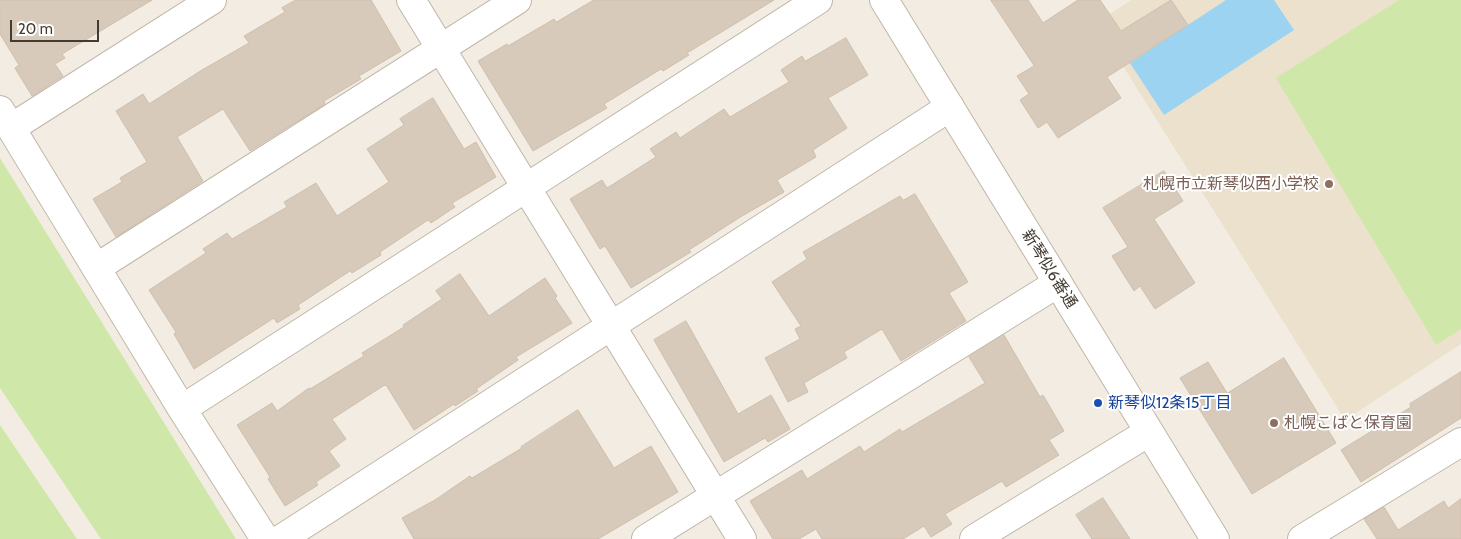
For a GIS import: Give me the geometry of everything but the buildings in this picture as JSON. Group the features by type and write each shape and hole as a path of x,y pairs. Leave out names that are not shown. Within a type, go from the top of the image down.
{"street":[{"path":"212,0 5,119 182,409 265,539"},
{"path":"411,0 742,539"},
{"path":"96,268 517,0"},
{"path":"182,409 818,0"},
{"name":"新琴似6番通","path":"884,0 1212,538"},
{"path":"280,539 950,107"},
{"path":"646,539 1058,283"},
{"path":"974,539 1149,432"},
{"path":"1302,539 1461,442"}],"shaded area":[{"name":"札幌市立新琴似西小学校","path":"1131,0 1461,0 1461,344 1345,420 1096,23"}],"green space":[{"path":"1399,0 1461,0 1461,329 1436,345 1276,78"},
{"path":"0,158 236,539 101,539 0,388"},
{"path":"0,425 77,539 0,539"}],"water":[{"path":"1226,0 1274,0 1294,30 1164,115 1130,63"}],"place":[{"name":"札幌市立新琴似西小学校","path":"1329,184"},
{"name":"新琴似12条15丁目","path":"1098,403"},
{"name":"札幌こばと保育園","path":"1274,423"}]}
